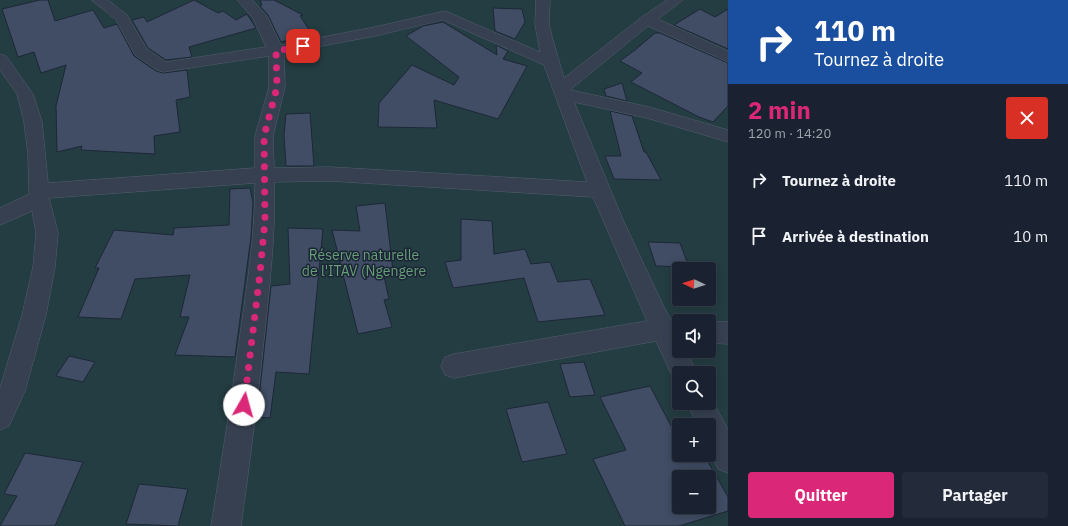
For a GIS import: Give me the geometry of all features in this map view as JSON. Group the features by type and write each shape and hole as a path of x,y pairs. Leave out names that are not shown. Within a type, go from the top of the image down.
{"street":[{"path":"99,0 122,18 141,52 163,67 276,51 407,25 445,15 461,24 552,63"},
{"path":"226,526 244,405 260,273 265,220 264,136 277,87 276,51 260,16 244,0"},
{"path":"543,0 542,24 552,63 599,190 671,330 682,366"},
{"path":"562,91 647,20 676,0"},
{"path":"647,20 728,57"},
{"path":"0,59 25,94 32,122 40,195 47,233 44,267 34,315 12,391 0,417"},
{"path":"562,91 649,113 728,136"},
{"path":"0,217 40,195 264,176 366,175 599,190"},
{"path":"454,366 671,330"},
{"path":"716,332 728,333"},
{"path":"704,410 728,459"}],"green space":[{"name":"Réserve naturelle de l'ITAV (Ngengere","path":"0,0 728,0 728,526 0,526"}],"building":[{"path":"40,0 48,0 55,21 93,10 104,28 117,24 134,56 156,71 163,73 187,70 190,97 176,100 180,132 154,136 155,154 81,150 82,146 57,152 56,106 66,65 41,73 34,52 18,57 2,9"},
{"path":"194,0 218,13 223,11 236,20 247,14 256,28 189,47 192,57 166,60 148,48 132,20 144,17 147,22"},
{"path":"260,0 274,0 303,15 300,16 312,34 281,42 268,15 260,6 262,5"},
{"path":"493,8 522,9 525,22 515,39 495,31"},
{"path":"700,9 715,17 728,9 728,49 674,25"},
{"path":"443,22 497,55 496,45 508,51 503,59 527,66 498,119 434,100 437,128 378,127 379,103 412,65 454,85 459,77 406,36 423,26"},
{"path":"655,33 660,33 728,63 728,106 713,122 699,117 631,82 642,73 620,61"},
{"path":"622,83 627,101 606,96 604,89"},
{"path":"610,111 632,116 644,152 646,152 661,180 614,179 605,156 621,156"},
{"path":"310,113 314,166 286,166 284,135 286,114"},
{"path":"250,188 253,203 251,237 235,357 175,355 189,317 180,317 190,275 135,279 121,319 78,317 99,268 95,268 114,230 173,235 174,228 229,225 230,189"},
{"path":"385,203 393,271 383,272 389,299 384,300 392,327 358,334 332,230 360,231 356,206"},
{"path":"461,219 492,221 494,254 525,249 531,264 550,262 558,282 590,279 605,315 538,322 524,278 453,288 445,262 461,260"},
{"path":"288,228 323,229 309,374 276,372 270,418 257,417 271,286 290,284"},
{"path":"648,242 680,243 687,262 672,262 672,266 656,266"},
{"path":"69,356 95,362 83,382 56,376"},
{"path":"584,362 595,395 570,397 560,364"},
{"path":"650,386 672,428 672,462 708,462 713,470 672,470 672,514 716,514 716,476 728,497 728,511 679,526 625,526 593,459 626,450 600,397"},
{"path":"548,402 567,454 522,462 506,409"},
{"path":"25,453 83,462 55,526 0,526 17,496 4,494"},
{"path":"139,484 188,489 178,526 126,524"}],"route":[{"path":"244,405 265,220 264,136 277,87 278,70 276,51 303,46"}]}
